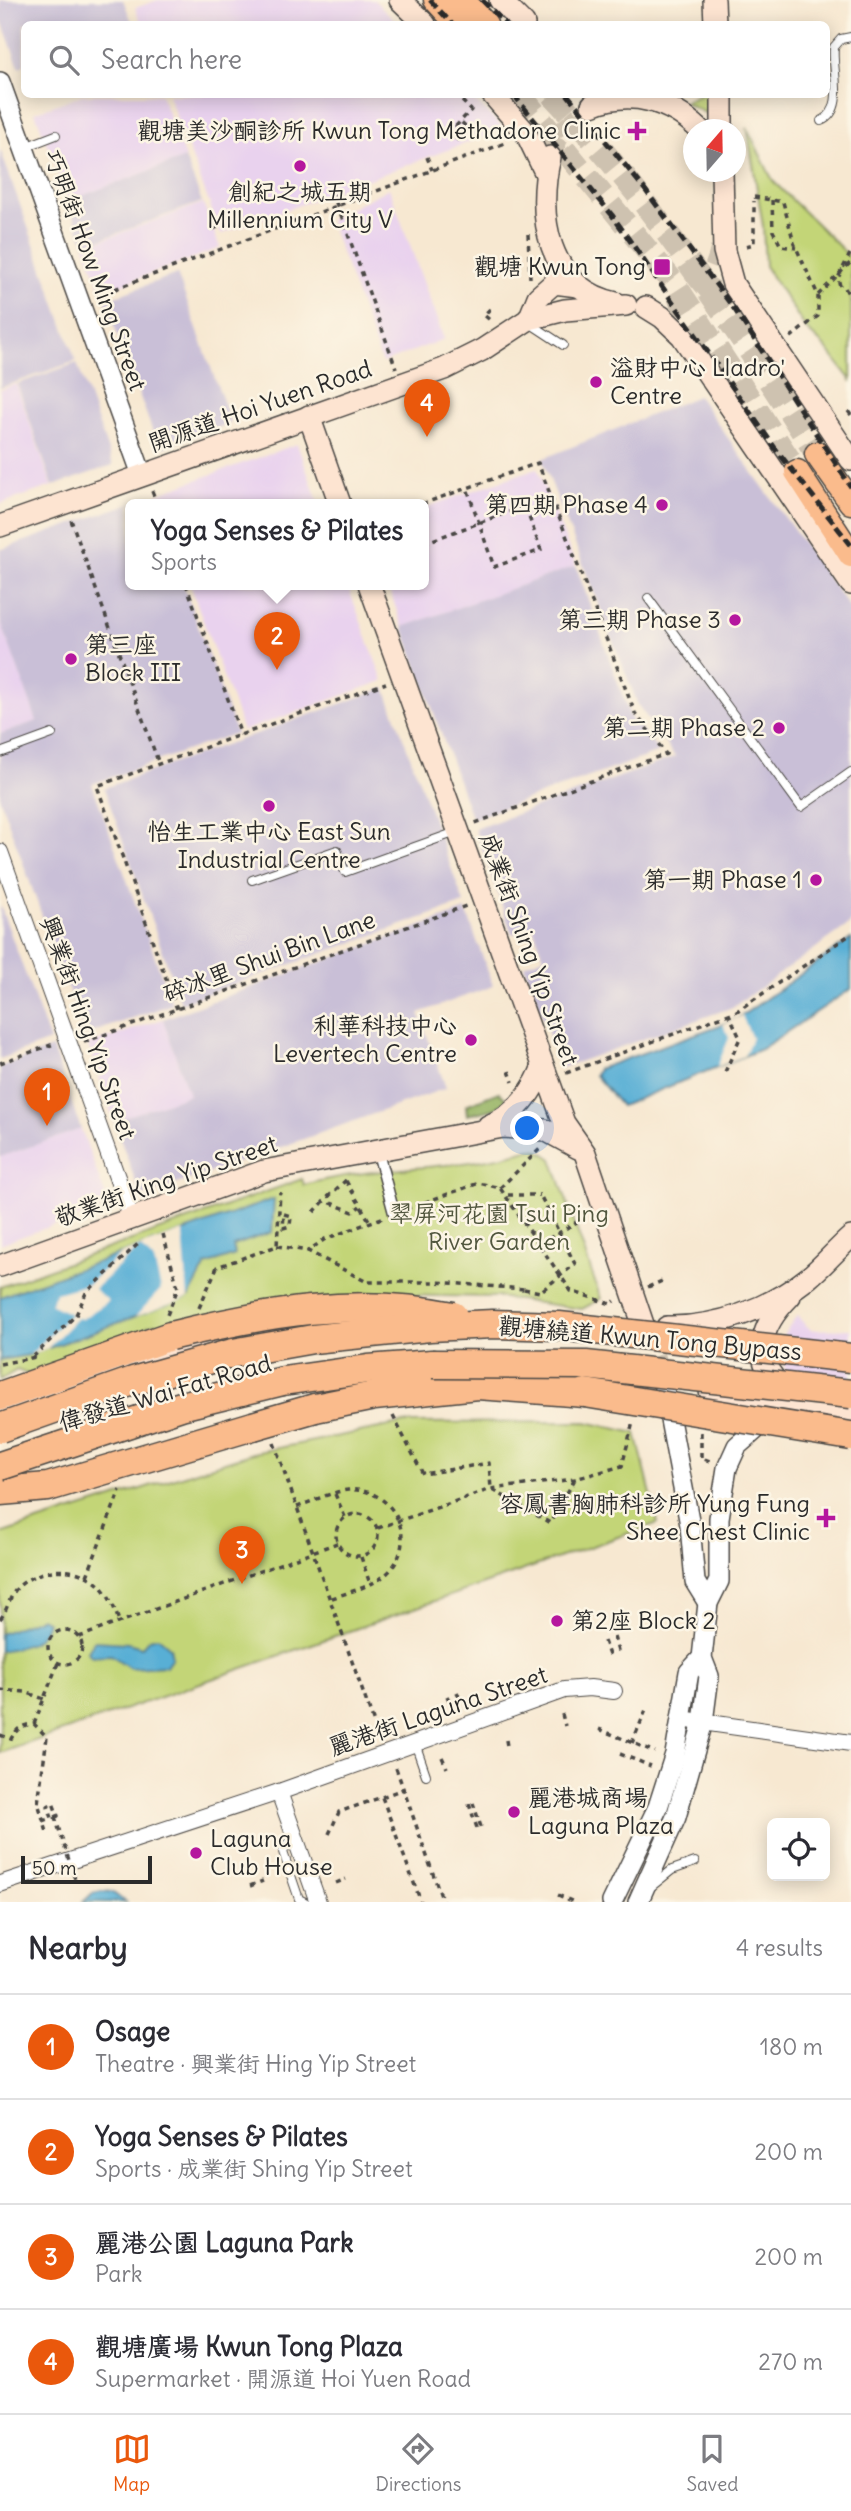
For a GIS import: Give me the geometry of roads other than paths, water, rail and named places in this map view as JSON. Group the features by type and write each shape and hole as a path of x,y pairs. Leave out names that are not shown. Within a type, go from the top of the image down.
{"highway":[{"path":"436,0 455,21"},
{"path":"462,0 482,21"},
{"path":"817,454 851,502"},
{"path":"797,472 851,555"},
{"path":"0,1396 170,1336 269,1313 311,1307 370,1306 425,1310 493,1324"},
{"name":"觀塘繞道 Kwun Tong Bypass","path":"0,1428 133,1381 233,1353 313,1339 493,1324 559,1326 851,1358"},
{"path":"432,1364 477,1385"},
{"name":"觀塘繞道 Kwun Tong Bypass","path":"0,1466 145,1417 239,1390 308,1376 432,1364 586,1365 851,1394"},
{"path":"0,1491 48,1487 299,1412 374,1396 477,1385 585,1393 851,1436"}],"main road":[{"path":"400,0 422,21"},
{"path":"500,0 521,21"},
{"path":"713,0 715,21"},
{"path":"496,98 526,132 548,166 549,245 560,268 578,286 607,301 636,306 670,307"},
{"path":"592,104 613,98"},
{"path":"658,98 685,119"},
{"path":"722,98 722,119"},
{"path":"722,182 722,240 728,269 741,301 851,460"},
{"name":"開源道 Hoi Yuen Road","path":"527,320 538,297 554,283 578,286"},
{"path":"636,306 662,317 682,336 851,584"},
{"name":"開源道 Hoi Yuen Road","path":"0,526 147,483 309,416 444,369 482,350 527,320 565,310 636,306"},
{"path":"309,416 338,499"},
{"name":"成業街 Shing Yip Street","path":"371,590 465,828 552,1070 564,1123 585,1153 644,1327"},
{"name":"敬業街 King Yip Street","path":"476,1131 513,1111 552,1070"},
{"name":"敬業街 King Yip Street","path":"0,1266 264,1171 377,1149 503,1127 545,1130 585,1153"},
{"path":"809,1407 775,1380 764,1357 762,1345 769,1318 851,1237"},
{"name":"偉發道 Wai Fat Road","path":"0,1413 132,1363 231,1338 312,1323 442,1315 693,1328 724,1321 806,1280"},
{"name":"偉發道 Wai Fat Road","path":"0,1481 43,1457 242,1393 313,1379 466,1364 558,1368 851,1415"},
{"path":"41,1397 58,1400 74,1410 78,1422 75,1435 63,1451"}],"street":[{"name":"巧明街 How Ming Street","path":"0,82 147,483"},
{"name":"興業街 Hing Yip Street","path":"0,852 132,1219"},
{"path":"377,1149 394,1213"},
{"path":"663,1383 690,1525 695,1581 708,1603"},
{"path":"638,1901 676,1817 703,1722 709,1675 702,1658 708,1603 719,1581 719,1518 727,1468 737,1446 759,1424 780,1412 809,1407"},
{"path":"612,1902 658,1807 681,1719 689,1672 702,1658"},
{"name":"麗港街 Laguna Street","path":"0,1884 279,1791 564,1690 590,1688 614,1692"},
{"path":"681,1719 851,1743"},
{"path":"279,1791 318,1902"}],"lane":[{"path":"821,121 828,118 835,105 834,47 841,39 851,37"},
{"path":"25,147 56,135"},
{"path":"527,320 563,345"},
{"path":"648,598 802,807 851,772"},
{"path":"0,753 52,734"},
{"path":"252,880 338,850 345,872 465,828"},
{"path":"415,1743 426,1775"},
{"path":"293,1832 282,1852 299,1899 305,1902"},
{"path":"638,1901 672,1870 695,1862"}],"water":[{"path":"851,939 851,989 761,1049 621,1106 595,1075 598,1069 737,1019"},
{"path":"274,1199 272,1232 233,1246 235,1255 206,1265 189,1297 30,1355 0,1360 0,1297"},
{"path":"41,1618 48,1622 41,1636 30,1644 0,1651 0,1634"},
{"path":"158,1637 170,1647 172,1657 166,1666 130,1668 111,1655 91,1656 88,1652 94,1641 128,1643 142,1647 149,1639"},
{"path":"112,1892 125,1902 83,1902 93,1893"}],"tunnel":[{"path":"522,98 673,282 797,472"},
{"path":"556,98 660,223 725,314 817,454"},
{"path":"550,157 559,135 592,105"},
{"path":"670,307 690,298 704,286 710,278 721,248"},
{"path":"644,1327 663,1383"}],"railway":[{"path":"430,0 449,21"},
{"path":"482,0 503,21"},
{"path":"516,98 612,215 775,448 851,545"},
{"path":"570,98 643,187 735,310 851,487"}],"place":[{"name":"觀塘美沙酮診所 Kwun Tong Methadone Clinic","path":"637,131"},
{"name":"創紀之城五期 Millennium City V","path":"300,166"},
{"name":"觀塘 Kwun Tong","path":"662,267"},
{"name":"溢財中心 Lladro' Centre","path":"596,382"},
{"name":"觀塘廣場 Kwun Tong Plaza","path":"427,437"},
{"name":"第四期 Phase 4","path":"662,505"},
{"name":"第三期 Phase 3","path":"735,620"},
{"name":"第三座 Block III","path":"71,659"},
{"name":"Yoga Senses & Pilates","path":"277,670"},
{"name":"第二期 Phase 2","path":"779,728"},
{"name":"怡生工業中心 East Sun Industrial Centre","path":"269,806"},
{"name":"第一期 Phase 1","path":"816,880"},
{"name":"利華科技中心 Levertech Centre","path":"471,1040"},
{"name":"Osage","path":"47,1126"},
{"name":"容鳳書胸肺科診所 Yung Fung Shee Chest Clinic","path":"826,1518"},
{"name":"麗港公園 Laguna Park","path":"242,1584"},
{"name":"第2座 Block 2","path":"557,1621"},
{"name":"麗港城商場 Laguna Plaza","path":"514,1812"},
{"name":"Laguna Club House","path":"196,1853"}],"park label":[{"name":"翠屏河花園 Tsui Ping River Garden","path":"499,1228"}]}
